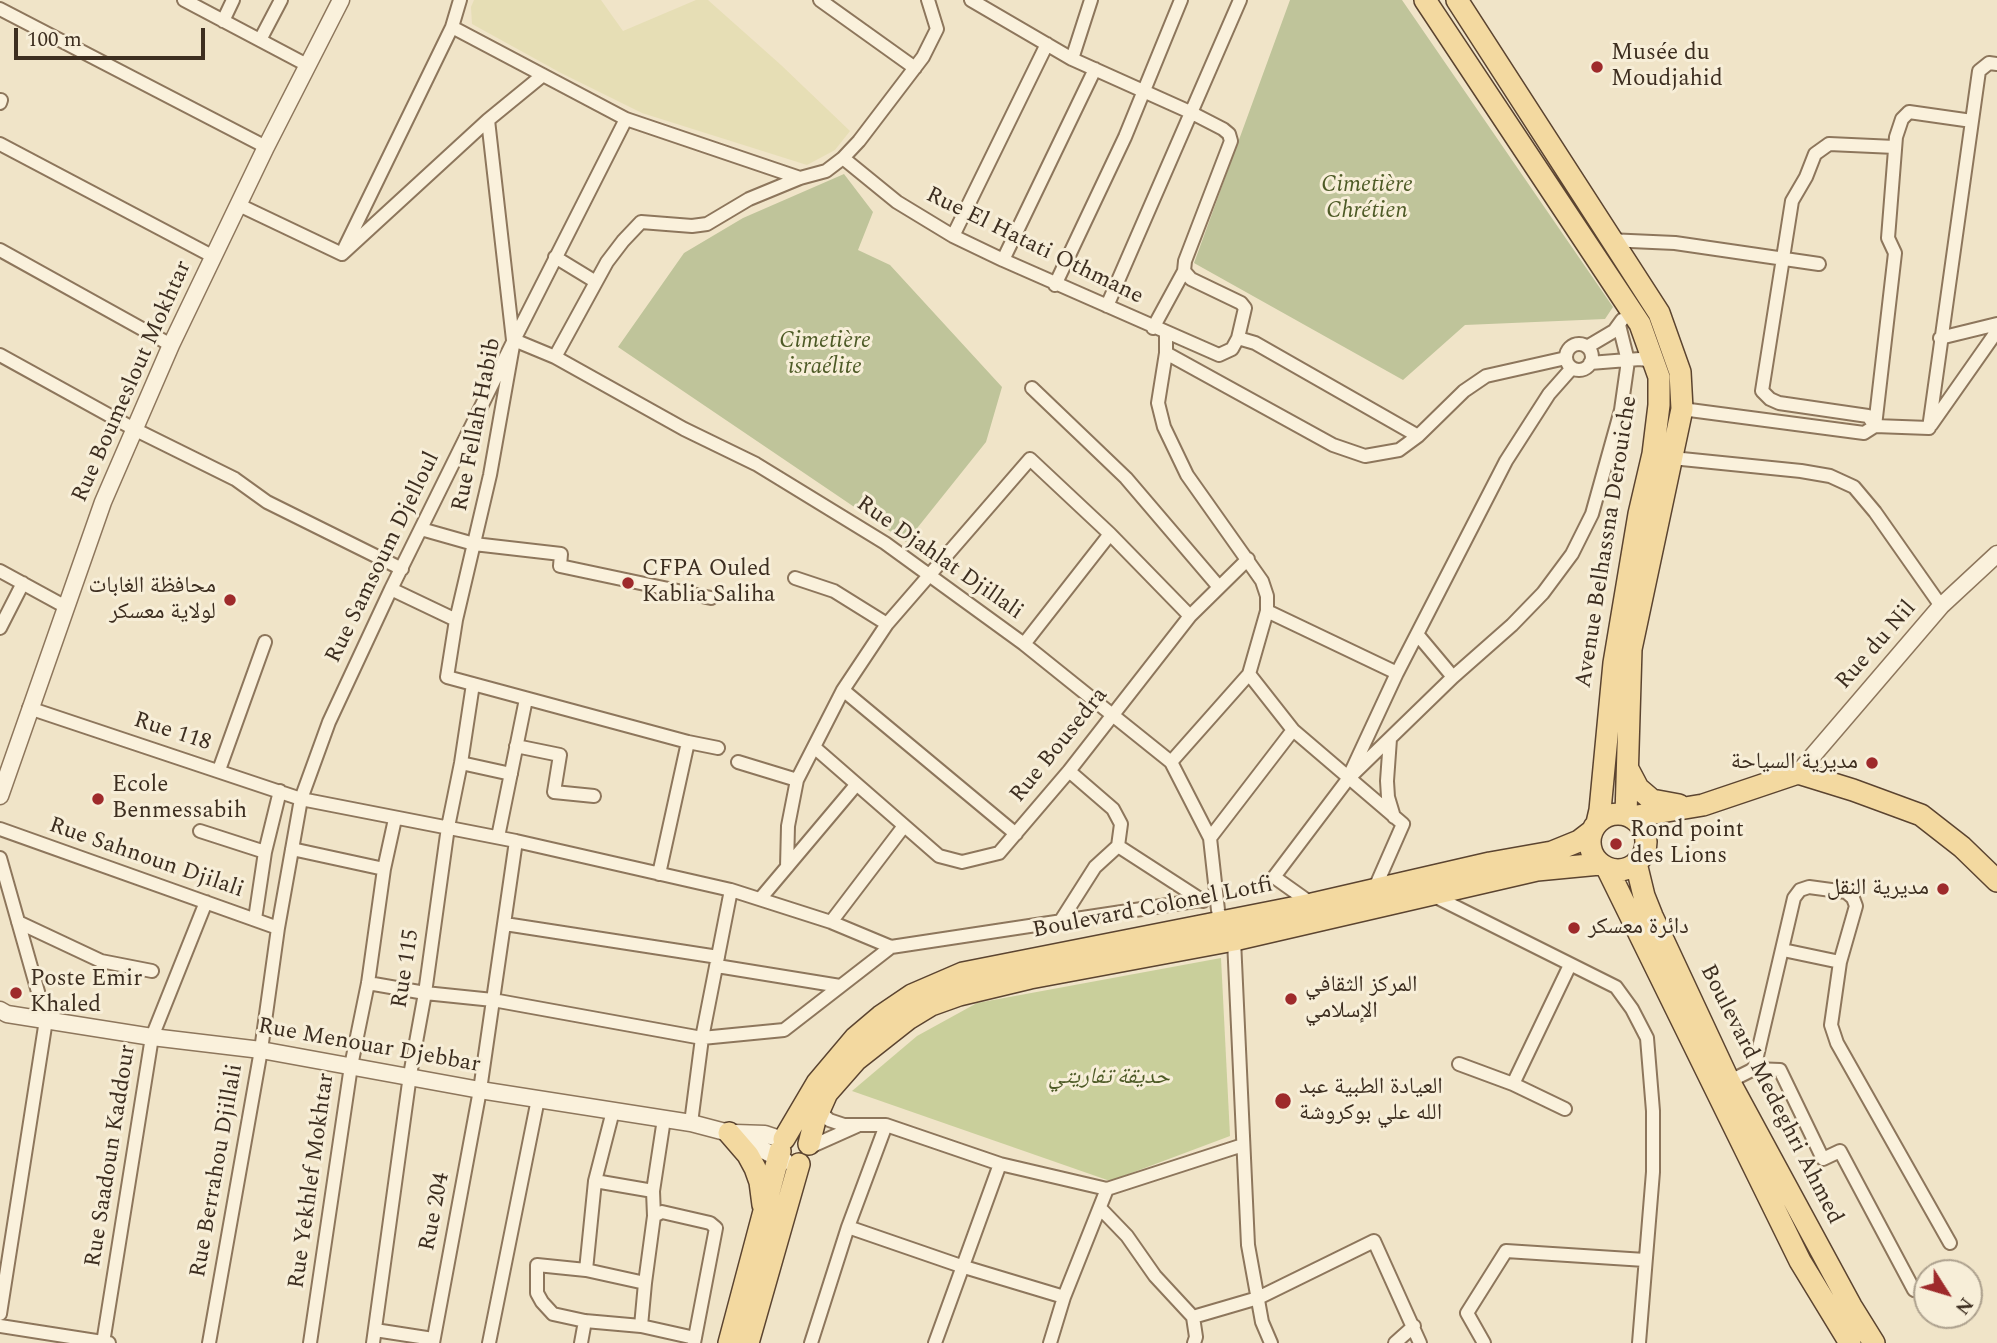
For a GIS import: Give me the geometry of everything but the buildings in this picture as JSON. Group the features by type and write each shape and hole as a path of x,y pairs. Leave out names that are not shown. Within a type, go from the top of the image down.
{"main road":[{"name":"Avenue Belhassna Derouiche","path":"1424,0 1587,244 1624,317 1640,324 1659,377 1653,454 1639,514 1614,663 1601,810 1595,827"},
{"name":"Avenue Belhassna Derouiche","path":"1457,0 1659,313 1680,372 1682,409 1631,649 1629,816"},
{"path":"1628,769 1638,788 1652,800 1672,805 1703,805"},
{"path":"1703,805 1671,823 1623,870 1604,866 1591,849 1595,827 1611,815 1629,816 1703,805 1798,773 1921,815 1962,847 1997,881"},
{"path":"1629,816 1643,829 1641,854"},
{"name":"Boulevard Colonel Lotfi","path":"729,1343 763,1211 817,1083 855,1038 881,1016 934,984 964,973 1224,924 1552,852 1579,841 1595,827"},
{"name":"Boulevard Medeghri Ahmed","path":"1641,854 1644,896 1722,1085 1800,1261 1850,1343"},
{"name":"Boulevard Colonel Lotfi","path":"748,1343 791,1150 836,1081 856,1060 882,1038 931,1006 959,995 1224,924 1432,895 1537,870 1604,866"},
{"name":"Boulevard Medeghri Ahmed","path":"1604,866 1722,1085 1874,1343"},
{"path":"729,1133 748,1155 755,1168 763,1196 763,1211"}],"street":[{"path":"184,0 307,65"},
{"path":"223,21 233,0"},
{"path":"260,40 281,0"},
{"name":"Rue Boumeslout Mokhtar","path":"0,796 103,502 134,429 171,345 266,147 341,0"},
{"path":"342,254 452,27 460,0"},
{"path":"820,0 915,68"},
{"path":"555,357 607,262 641,222 692,226 707,224 749,199 800,178 826,171 843,158 923,57 937,29 928,0"},
{"path":"971,0 1072,59 1190,112 1229,134 1231,141 1185,261 1184,271 1153,328"},
{"path":"1072,59 1091,0"},
{"path":"1055,285 1125,136 1181,0"},
{"path":"1107,306 1240,0"},
{"path":"0,9 266,147"},
{"path":"452,27 626,119 800,178"},
{"path":"953,236 1047,44"},
{"path":"1929,428 1979,71 1989,63 1997,64"},
{"path":"1003,260 1095,69"},
{"path":"342,254 488,120 542,75"},
{"path":"1875,426 1895,253 1888,238 1895,147 1902,119 1909,112 1972,121"},
{"name":"Rue Fellah Habib","path":"473,684 447,677 456,620 490,475 513,340 626,119"},
{"path":"488,120 513,340"},
{"path":"0,144 214,257"},
{"path":"1875,426 1868,416 1779,403 1762,391 1793,201 1815,154 1829,144 1895,147"},
{"name":"Rue El Hatati Othmane","path":"843,158 883,193 953,236 1055,285 1219,355 1231,349 1238,338"},
{"path":"239,205 342,254"},
{"path":"1587,244 1611,239 1675,243 1819,264"},
{"path":"0,250 171,345"},
{"path":"555,257 596,282"},
{"path":"1184,271 1191,278 1241,303 1245,308 1238,338 1255,343 1418,436"},
{"path":"1348,779 1397,673 1506,461 1569,363 1568,350 1574,345 1587,347 1599,342 1624,317"},
{"path":"1312,904 1274,877 1348,779 1544,593 1572,554 1592,514 1621,410 1628,361 1624,317"},
{"path":"1940,338 1997,324"},
{"path":"1929,428 1997,331"},
{"path":"1166,334 1166,353 1158,403 1164,427 1187,475 1262,581 1267,611 1249,674 1171,762"},
{"name":"Rue Djahlat Djillali","path":"513,340 555,357 684,429 756,464 885,543 1024,644 1171,762 1210,838 1224,924 1243,1144 1248,1245 1262,1322 1271,1343"},
{"name":"Rue Samsoum Djelloul","path":"301,799 329,722 513,340"},
{"path":"1166,353 1332,445 1365,456 1399,450 1418,436 1464,391 1486,376 1569,363 1584,369 1590,363 1591,354 1587,347"},
{"path":"0,355 134,429 235,479 267,502 402,569"},
{"path":"1590,363 1654,361"},
{"path":"1032,388 1126,478 1219,587"},
{"path":"1682,409 1864,433 1875,426 1929,428"},
{"path":"1672,458 1801,471 1829,477 1854,487 1875,512 1941,606"},
{"path":"787,867 788,826 797,780 842,690 887,624 1030,459 1111,534 1191,615"},
{"path":"421,529 474,544 561,554 560,566 711,598"},
{"path":"1024,644 1111,534"},
{"name":"Rue du Nil","path":"1798,773 1941,606 1997,554"},
{"name":"Rue Bousedra","path":"904,825 939,856 962,862 999,853 1069,771 1191,615 1248,559"},
{"path":"0,570 66,607"},
{"path":"795,578 834,591 887,624"},
{"path":"0,628 23,583"},
{"path":"391,589 456,620"},
{"path":"1267,611 1397,673"},
{"path":"1418,634 1453,677"},
{"path":"219,770 265,642"},
{"path":"1249,674 1293,730 1403,824 1374,890"},
{"path":"473,684 688,743 718,748"},
{"name":"Rue 115","path":"374,1336 410,1075 473,684"},
{"path":"842,690 1016,834"},
{"path":"498,837 526,699"},
{"name":"Rue 118","path":"29,708 301,799 498,837 731,890 831,922 891,947"},
{"path":"1210,838 1293,730"},
{"path":"1390,739 1387,781 1394,817"},
{"path":"659,874 688,743"},
{"path":"516,746 560,755 554,792 594,796"},
{"path":"814,747 904,825 831,922"},
{"path":"738,762 797,780"},
{"path":"461,763 511,774"},
{"path":"1059,922 1095,867 1118,846 1121,824 1113,809 1069,771"},
{"path":"760,899 856,785"},
{"path":"255,919 265,852 280,791"},
{"name":"Rue Berrahou Djillali","path":"209,1343 261,1050 278,928 301,799"},
{"name":"Rue Yekhlef Mokhtar","path":"310,1343 351,1066 368,983 384,869 395,819"},
{"name":"Rue Sahnoun Djilali","path":"0,829 278,928"},
{"path":"200,831 265,852"},
{"name":"Rue 204","path":"433,1341 480,1090 516,841"},
{"path":"1118,846 1201,900 1224,924"},
{"path":"292,849 384,869"},
{"path":"0,858 46,1020 0,1314"},
{"path":"1754,1069 1794,898 1800,890 1809,887 1846,892 1853,898 1856,906 1840,962 1831,1025 1837,1043 1950,1243"},
{"path":"691,1123 702,1038 731,890"},
{"path":"1432,895 1616,987 1632,1009 1647,1038 1653,1123 1653,1172 1639,1343"},
{"path":"368,983 425,993 493,1000 702,1038 784,1030 891,947 1201,900"},
{"name":"Rue Saadoun Kaddour","path":"105,1343 152,1037 206,902"},
{"path":"18,922 101,961 152,971"},
{"path":"505,924 717,961 840,986"},
{"path":"1783,950 1840,962"},
{"path":"1513,1084 1570,965"},
{"name":"Rue Menouar Djebbar","path":"0,1010 7,1014 152,1037 261,1050 410,1075 480,1090 691,1123 729,1133 765,1134 791,1150"},
{"path":"1459,1065 1513,1084 1564,1110"},
{"path":"1722,1085 1754,1069 1780,1070 1823,1159 1840,1151 1913,1288"},
{"path":"489,1343 538,1099"},
{"path":"819,1110 829,1120 844,1125 886,1125 1000,1164 1107,1189 1243,1144"},
{"path":"586,1270 595,1181 613,1111"},
{"path":"641,1326 654,1216 653,1191 664,1119"},
{"path":"811,1343 848,1227 886,1125"},
{"path":"791,1150 858,1126"},
{"path":"935,1343 1000,1164"},
{"path":"595,1181 653,1191"},
{"path":"1051,1343 1064,1297 1107,1189"},
{"path":"1100,1208 1127,1236 1156,1276 1193,1317 1196,1337 1194,1343"},
{"path":"645,1283 586,1270 537,1265 535,1273 537,1293 553,1314 585,1321 641,1326 695,1340 716,1228 710,1223 662,1212 654,1216"},
{"path":"848,1227 961,1266 1064,1297"},
{"path":"1193,1317 1258,1298 1374,1241 1420,1343"},
{"path":"1484,1343 1466,1313 1506,1251 1646,1259"},
{"path":"581,1343 585,1321"},
{"path":"0,1326 105,1343"},
{"path":"1395,1343 1413,1326"},
{"path":"374,1336 433,1341"}],"shaded area":[{"path":"474,0 601,0 623,31 696,0 708,0 850,131 835,150 807,165 642,113 561,73 472,24 471,7"}],"green space":[{"name":"Cimetière Chrétien","path":"1290,0 1402,0 1613,307 1605,319 1465,325 1403,380 1194,263"},
{"name":"Cimetière israélite","path":"844,174 873,212 858,250 890,265 1002,387 986,442 906,542 618,347 684,253 743,218"},
{"name":"حديقة تفاريتي","path":"1221,958 1230,1136 1110,1181 852,1091 917,1036 977,1003"}],"place":[{"name":"Musée du Moudjahid","path":"1597,67"},
{"name":"CFPA Ouled Kablia Saliha","path":"628,583"},
{"name":"محافظة الغابات لولاية معسكر","path":"230,600"},
{"name":"مديرية السياحة","path":"1872,763"},
{"name":"Ecole Benmessabih","path":"98,799"},
{"name":"Rond point des Lions","path":"1616,844"},
{"name":"مديرية النقل","path":"1943,889"},
{"name":"دائرة معسكر","path":"1574,928"},
{"name":"Poste Emir Khaled","path":"16,993"},
{"name":"المركز الثقافي الإسلامي","path":"1291,999"},
{"name":"العيادة الطبية عبد الله علي بوكروشة","path":"1283,1101"}]}
